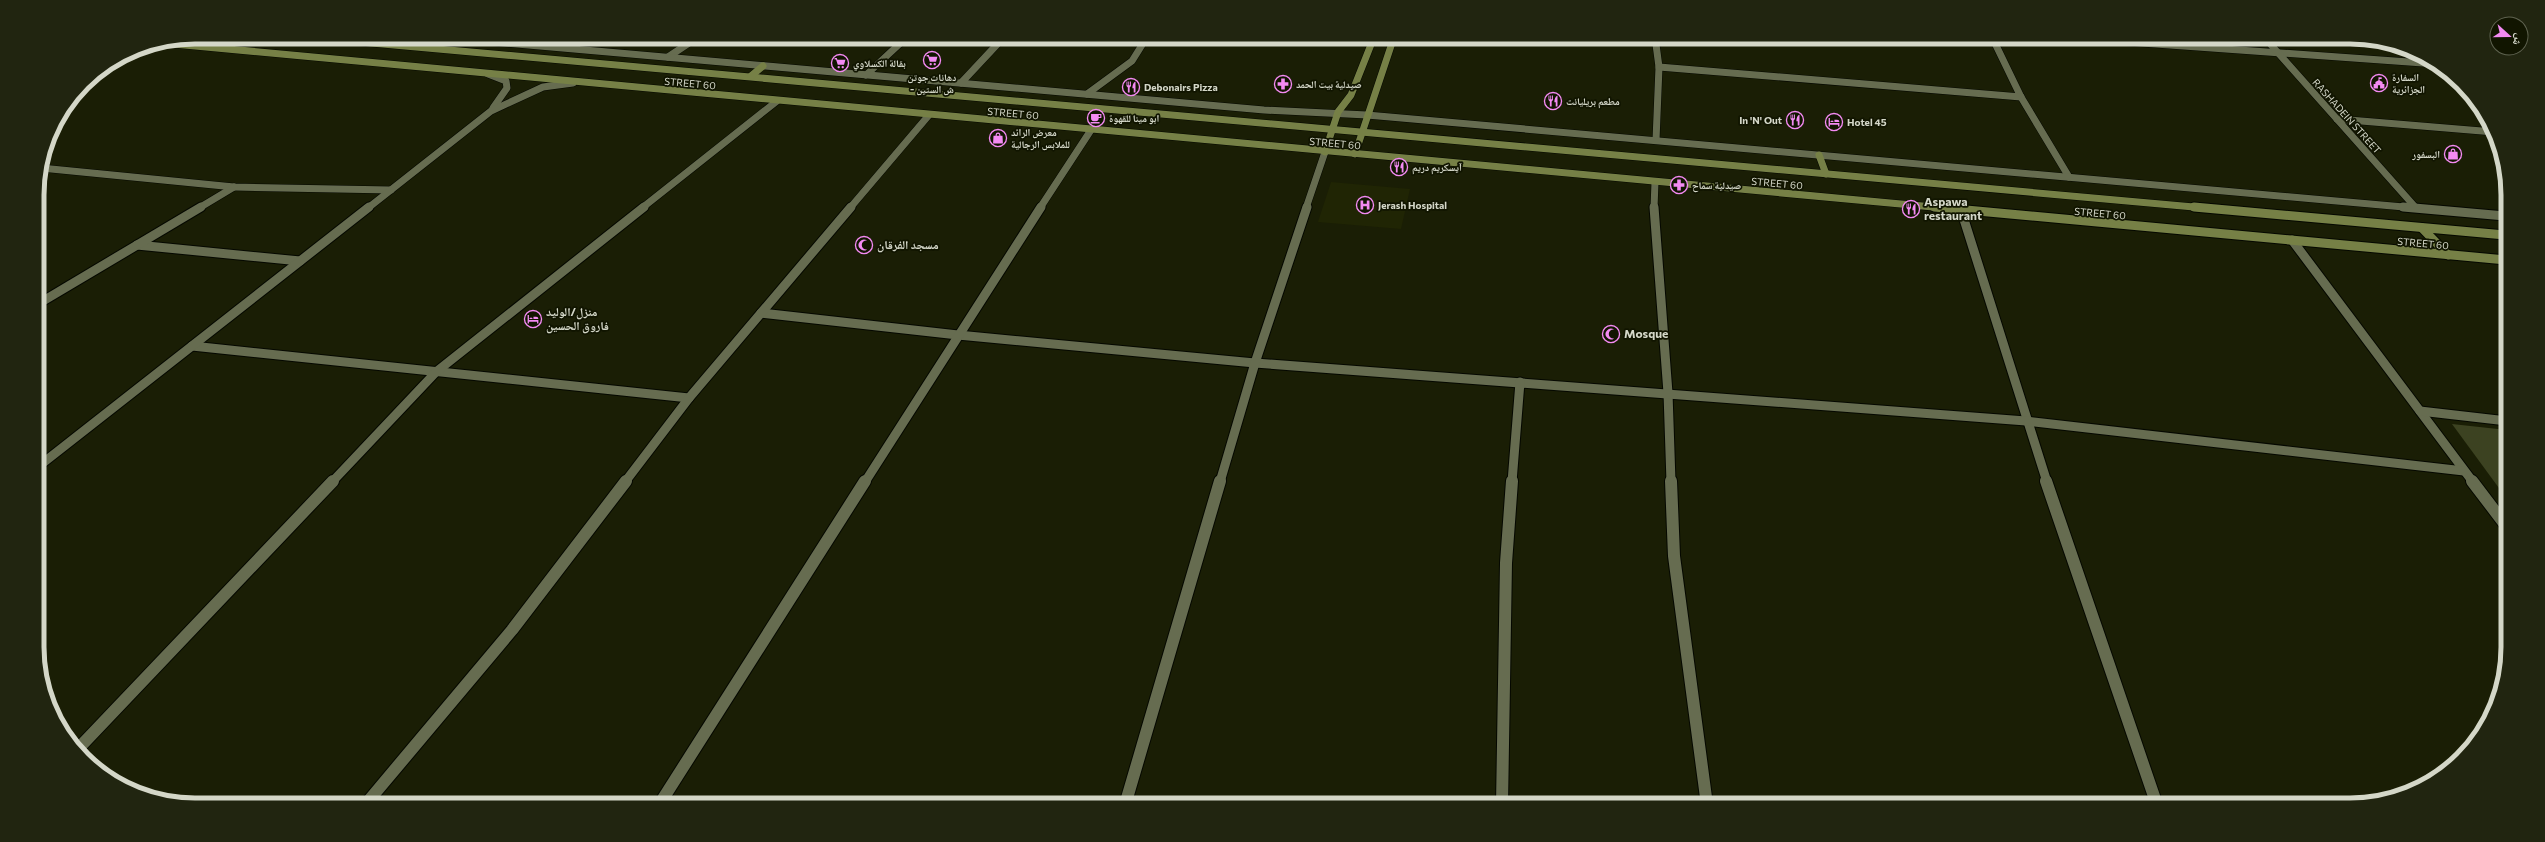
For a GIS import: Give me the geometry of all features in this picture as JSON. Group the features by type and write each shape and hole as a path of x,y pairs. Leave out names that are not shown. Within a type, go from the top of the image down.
{"main road":[{"name":"STREET 60","path":"385,44 2501,235"},
{"path":"1325,152 1338,112 1351,95 1371,44"},
{"path":"1355,154 1392,44"},
{"name":"STREET 60","path":"179,45 1325,152 2501,260"},
{"path":"751,76 763,66"},
{"path":"1819,155 1826,174"},
{"path":"2422,228 2448,255"}],"street":[{"path":"521,44 1264,110 1338,112 2501,216"},
{"path":"569,48 576,44"},
{"path":"668,57 688,44"},
{"path":"866,75 899,44"},
{"path":"961,83 997,44"},
{"path":"1087,94 1132,61 1143,44"},
{"path":"1656,44 1659,67 1656,140"},
{"path":"1995,44 2021,97 2068,177"},
{"path":"2154,44 2424,63"},
{"name":"RASHADEIN STREET","path":"2270,44 2416,208"},
{"path":"1659,67 2021,97"},
{"path":"488,74 506,81 508,88 491,111"},
{"path":"44,462 491,111 544,87 559,83 581,82"},
{"path":"80,746 436,372 777,101"},
{"path":"371,798 512,630 689,398 929,115"},
{"path":"2337,119 2487,131"},
{"path":"663,798 958,335 1092,130"},
{"path":"1127,798 1255,363 1325,152"},
{"path":"46,169 234,187 391,190"},
{"path":"1654,182 1654,203 1668,393 1674,556 1706,798"},
{"path":"44,300 234,187"},
{"path":"1961,210 2026,420 2154,798"},
{"path":"2292,240 2464,472 2501,519"},
{"path":"137,246 300,261"},
{"path":"761,313 958,335 1255,363 2026,420 2464,472"},
{"path":"192,346 689,398"},
{"path":"1502,798 1506,563 1520,382"},
{"path":"2420,411 2501,420"}],"shaded area":[{"name":"Jerash Hospital","path":"1331,182 1410,189 1401,229 1318,222"},
{"path":"2452,424 2501,429 2501,491"}],"place":[{"name":"دهانات جوتن - ش الستين","path":"932,60"},
{"name":"بقالة الكسلاوي","path":"840,63"},
{"name":"السفارة الجزائرية","path":"2379,83"},
{"name":"صيدلية بيت الحمد","path":"1283,84"},
{"name":"Debonairs Pizza","path":"1131,87"},
{"name":"مطعم بريليانت","path":"1553,101"},
{"name":"ابو مينا للقهوة","path":"1096,118"},
{"name":"In 'N' Out","path":"1795,120"},
{"name":"Hotel 45","path":"1834,122"},
{"name":"معرض الرائد للملابس الرجالية","path":"998,138"},
{"name":"البسفور","path":"2453,154"},
{"name":"آيسكريم دريم","path":"1399,167"},
{"name":"صيدلية سماح","path":"1679,185"},
{"name":"Jerash Hospital","path":"1365,205"},
{"name":"Aspawa restaurant","path":"1911,209"},
{"name":"مسجد الفرقان","path":"864,245"},
{"name":"منزل/الوليد فاروق الحسين","path":"533,319"},
{"name":"Mosque","path":"1611,334"}]}
